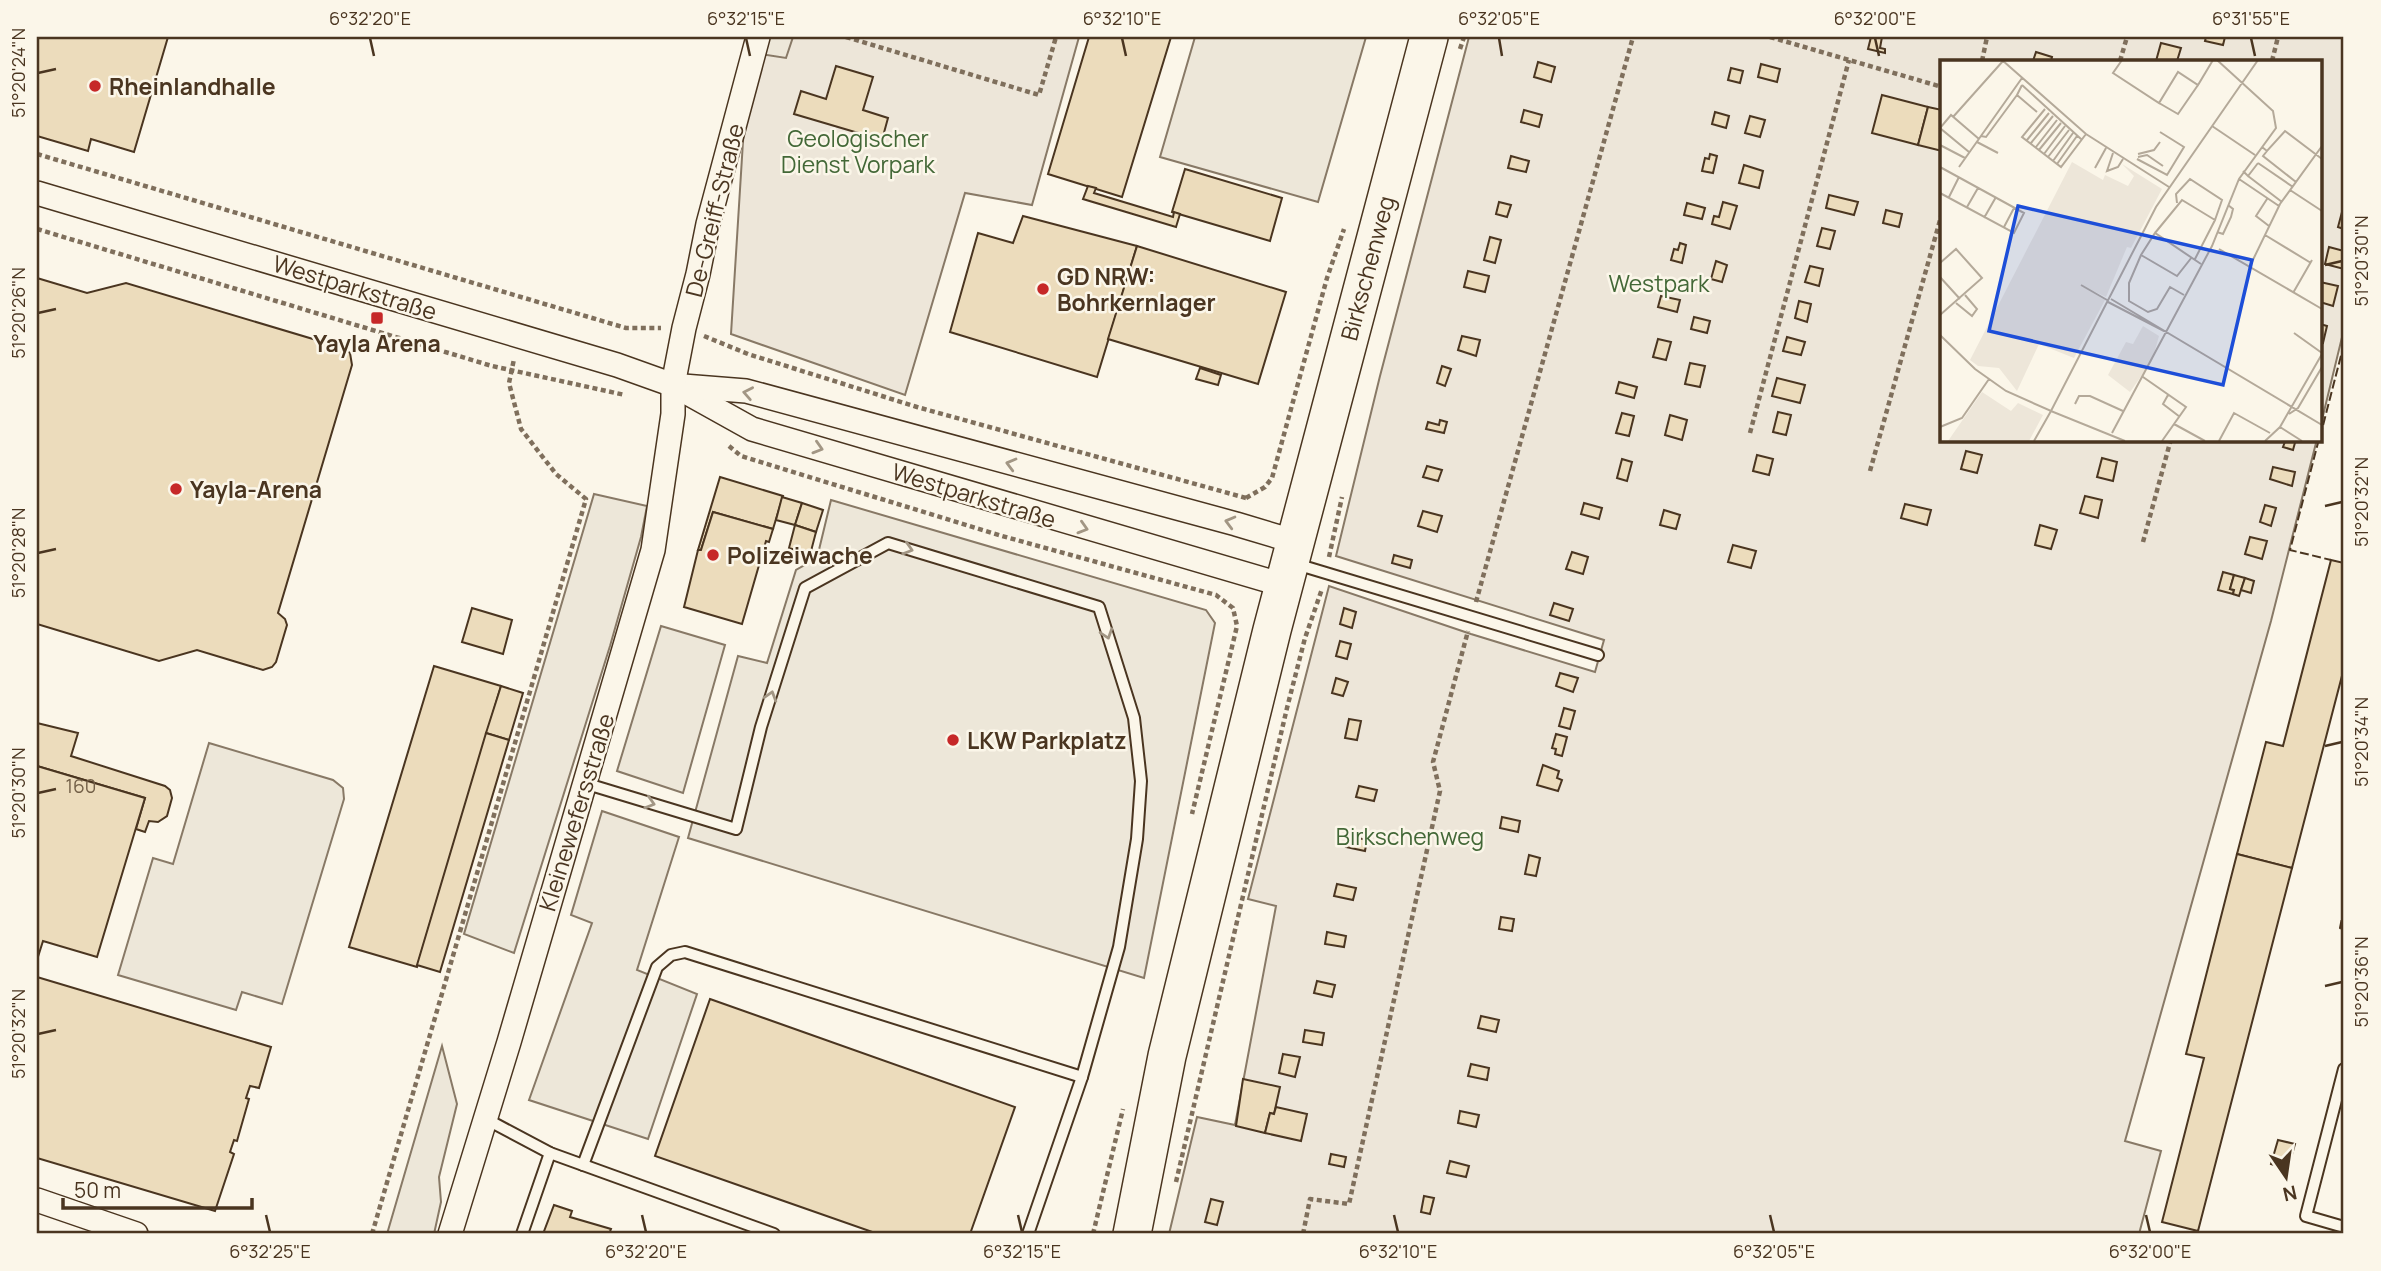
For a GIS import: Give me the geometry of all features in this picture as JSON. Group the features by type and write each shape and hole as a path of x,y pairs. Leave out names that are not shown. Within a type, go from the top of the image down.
{"main road":[{"name":"Birkschenweg","path":"1132,1234 1167,1056 1290,563 1429,37"}],"street":[{"name":"De-Greiff-Straße","path":"673,385 708,224 758,37"},
{"name":"Westparkstraße","path":"37,193 617,365 673,385 752,429 1221,569 1290,563"},
{"name":"Westparkstraße","path":"673,385 746,391 1236,524 1290,563"},
{"name":"Kleinewefersstraße","path":"450,1234 653,551 673,414 673,385"},
{"path":"37,1200 136,1234"}],"lane":[{"path":"584,783 736,829 761,727 805,588 888,543 1098,607 1134,718 1141,781 1137,839 1119,947 1082,1077 1028,1234"},
{"path":"1290,563 1598,655"},
{"path":"583,1165 657,967 671,955 685,952 1082,1077"},
{"path":"2344,1069 2306,1216 2344,1227"},
{"path":"484,1118 550,1153 774,1234"},
{"path":"522,1234 550,1153"}],"path":[{"path":"846,37 1040,95 1056,37"},
{"path":"1303,1234 1310,1199 1349,1204 1440,791 1433,762 1633,37"},
{"path":"1770,37 1940,86"},
{"path":"1982,60 1987,37"},
{"path":"2120,60 2127,37"},
{"path":"2272,60 2278,37"},
{"path":"1750,433 1849,60"},
{"path":"37,154 626,328 684,328 748,354 917,407 1246,498"},
{"path":"1870,471 1940,219"},
{"path":"1236,524 1246,498 1265,487 1272,478 1327,278 1344,228"},
{"path":"37,229 512,370 633,397"},
{"path":"372,1234 586,499 556,474 521,429 509,383 518,337"},
{"path":"2143,542 2170,441"},
{"path":"1221,569 1216,595 1233,608 1237,626"},
{"path":"1174,1194 1290,696 1305,638 1320,596"}],"green space":[{"name":"Geologischer Dienst Vorpark","path":"762,37 1079,37 1032,205 965,193 905,395 731,334 747,77"},
{"name":"Westpark","path":"1469,37 2344,37 2344,329 2322,420 2322,60 1940,60 1940,441 2316,441 2271,621 2125,1141 2161,1151 2139,1234 1169,1234 1197,1117 1235,1125 1276,906 1248,899 1329,586 1595,672 1604,640 1336,556"}],"shaded area":[{"path":"765,37 793,37 786,58 760,54"},
{"path":"1195,37 1366,37 1318,202 1160,157"},
{"path":"594,494 647,506 641,537 610,646 514,953 464,934"},
{"name":"LKW Parkplatz","path":"831,500 1206,610 1215,623 1144,978 688,838 738,656 767,663 796,570 817,558"},
{"path":"661,626 725,645 683,793 617,771"},
{"path":"209,743 333,780 343,788 344,799 282,1004 242,992 236,1010 118,975 153,858 173,864"},
{"path":"602,811 679,837 637,970 697,994 648,1139 529,1100 592,923 571,915"},
{"path":"442,1046 457,1104 439,1177 441,1202 434,1234 387,1234"}],"building":[{"name":"Rheinlandhalle","path":"37,37 168,37 134,152 91,139 88,151 37,136"},
{"path":"1089,37 1171,37 1122,197 1048,174"},
{"path":"1871,37 1882,37 1880,48 1885,49 1885,53 1868,49"},
{"path":"2206,37 2225,37 2223,45 2205,41"},
{"path":"2161,43 2181,48 2177,60 2156,60"},
{"path":"2036,52 2052,57 2051,60 2033,60"},
{"path":"1538,62 1555,67 1551,82 1534,77"},
{"path":"1761,64 1780,69 1777,82 1758,77"},
{"path":"836,66 873,77 863,110 888,118 882,140 794,114 801,91 826,99"},
{"path":"1731,68 1743,71 1740,83 1728,80"},
{"path":"1882,95 1928,107 1918,145 1872,133"},
{"path":"1928,107 1940,110 1940,150 1918,145"},
{"path":"1524,110 1542,115 1539,127 1521,122"},
{"path":"1715,112 1729,116 1726,128 1712,124"},
{"path":"1750,116 1765,120 1760,137 1745,133"},
{"path":"1710,154 1717,156 1713,173 1702,171 1705,158 1709,159"},
{"path":"1511,156 1529,161 1526,172 1508,168"},
{"path":"1744,165 1763,171 1759,188 1739,183"},
{"path":"1185,169 1282,198 1270,241 1172,212"},
{"path":"1088,186 1096,188 1094,193 1173,217 1174,212 1180,214 1176,227 1083,199"},
{"path":"1829,195 1858,202 1854,215 1826,208"},
{"path":"1499,202 1511,205 1507,217 1496,214"},
{"path":"1723,202 1737,206 1730,229 1712,224 1714,216 1719,217"},
{"path":"1687,203 1705,208 1702,219 1684,215"},
{"path":"1886,210 1902,214 1899,227 1883,223"},
{"path":"2344,212 2344,229 2338,227"},
{"name":"GD NRW: Bohrkernlager","path":"1023,216 1137,246 1097,377 950,332 978,233 1013,243"},
{"path":"1822,228 1835,231 1830,249 1817,246"},
{"path":"1490,237 1501,240 1495,263 1484,260"},
{"path":"1680,243 1686,245 1682,263 1671,260 1674,249 1678,250"},
{"path":"1137,246 1286,292 1258,384 1108,339"},
{"path":"2329,247 2344,251 2344,269 2325,264"},
{"path":"1716,261 1727,265 1722,282 1711,279"},
{"path":"1810,266 1823,269 1819,286 1805,282"},
{"path":"1468,271 1489,276 1485,292 1464,287"},
{"name":"Yayla-Arena","path":"37,278 87,293 126,283 343,348 350,353 352,365 278,613 287,625 272,667 263,670 197,650 159,661 37,624"},
{"path":"2322,282 2338,286 2333,306 2322,303"},
{"path":"1661,296 1680,300 1677,312 1658,307"},
{"path":"1799,301 1811,304 1807,322 1795,318"},
{"path":"1694,317 1710,321 1707,333 1691,329"},
{"path":"2322,325 2327,326 2322,343"},
{"path":"1462,336 1480,340 1476,356 1458,350"},
{"path":"1787,337 1805,342 1801,355 1783,351"},
{"path":"1658,339 1671,342 1666,360 1653,357"},
{"path":"1690,363 1705,366 1700,387 1685,384"},
{"path":"1442,366 1451,369 1445,386 1437,383"},
{"path":"1200,368 1221,375 1218,385 1196,379"},
{"path":"1777,378 1805,385 1800,403 1772,396"},
{"path":"1619,382 1637,387 1634,398 1616,393"},
{"path":"1778,412 1791,415 1786,435 1773,432"},
{"path":"1622,413 1634,416 1629,436 1616,433"},
{"path":"1670,415 1687,420 1682,440 1665,435"},
{"path":"1440,420 1447,422 1444,433 1426,429 1428,422 1439,425"},
{"path":"2285,441 2295,441 2293,450 2283,447"},
{"path":"1966,451 1982,455 1977,473 1961,469"},
{"path":"1757,455 1773,459 1769,475 1753,471"},
{"path":"2102,458 2117,462 2113,481 2097,477"},
{"path":"1622,459 1632,462 1627,481 1617,478"},
{"path":"1427,466 1442,470 1438,481 1423,477"},
{"path":"2273,467 2295,472 2292,486 2270,479"},
{"path":"720,477 783,496 773,529 713,512 701,550 698,550"},
{"path":"2085,496 2102,500 2098,518 2080,513"},
{"path":"782,497 802,503 795,525 776,520"},
{"path":"802,503 823,510 816,532 795,525"},
{"path":"1584,503 1602,508 1599,519 1581,514"},
{"path":"1905,504 1931,510 1927,525 1901,518"},
{"path":"2265,505 2276,508 2271,526 2260,522"},
{"path":"1664,510 1680,515 1676,529 1660,525"},
{"path":"1423,511 1442,516 1437,532 1418,526"},
{"path":"713,512 773,529 769,542 766,541 742,624 684,607 698,550 701,550"},
{"path":"795,525 816,532 810,555 789,548"},
{"path":"2040,525 2057,530 2051,549 2035,545"},
{"path":"2250,537 2267,541 2262,559 2245,554"},
{"path":"1733,545 1756,551 1751,568 1728,562"},
{"path":"1572,552 1588,557 1583,574 1566,569"},
{"path":"1394,555 1412,560 1410,568 1392,563"},
{"path":"2331,560 2344,563 2344,668 2292,868 2237,854 2266,742 2283,746"},
{"path":"2223,572 2234,575 2230,589 2234,590 2233,594 2218,590"},
{"path":"2234,575 2245,578 2239,596 2233,594 2234,590 2230,589"},
{"path":"2245,578 2254,581 2251,593 2241,590"},
{"path":"1554,603 1573,609 1569,621 1550,615"},
{"path":"472,608 512,620 503,654 462,642"},
{"path":"1344,608 1356,612 1352,628 1340,624"},
{"path":"1340,641 1351,644 1347,659 1336,656"},
{"path":"434,666 501,686 417,967 349,947"},
{"path":"1560,673 1578,678 1573,692 1556,686"},
{"path":"1336,678 1348,682 1343,696 1332,693"},
{"path":"501,686 523,693 509,740 486,733"},
{"path":"1564,708 1575,711 1570,729 1559,726"},
{"path":"1349,719 1361,721 1357,740 1345,738"},
{"path":"37,723 78,733 71,756 165,786 170,790 172,798 167,816 158,822 149,821 145,832 136,829 145,798 37,766"},
{"path":"486,733 509,740 440,972 417,965"},
{"path":"1556,734 1567,737 1562,756 1555,754 1556,749 1552,748"},
{"path":"1543,765 1559,771 1557,778 1562,780 1558,791 1537,785"},
{"path":"37,766 145,798 97,957 43,941 37,960"},
{"path":"1359,786 1377,790 1374,801 1356,797"},
{"path":"1502,817 1520,821 1518,832 1500,828"},
{"path":"1349,836 1367,840 1365,851 1346,847"},
{"path":"2237,854 2292,868 2198,1231 2162,1222 2204,1058 2186,1054"},
{"path":"1529,855 1540,858 1536,876 1525,874"},
{"path":"1337,884 1356,888 1353,900 1334,896"},
{"path":"1501,917 1514,919 1512,931 1499,929"},
{"path":"1327,932 1346,936 1344,947 1325,944"},
{"path":"37,977 271,1047 259,1088 250,1086 237,1141 234,1140 230,1152 234,1154 215,1211 37,1158"},
{"path":"1317,981 1335,985 1332,997 1314,993"},
{"path":"710,999 1015,1107 970,1234 878,1234 655,1156"},
{"path":"1481,1016 1499,1020 1496,1032 1478,1028"},
{"path":"1305,1030 1324,1033 1322,1045 1303,1042"},
{"path":"1283,1054 1300,1057 1295,1077 1279,1073"},
{"path":"1471,1064 1489,1068 1487,1080 1468,1076"},
{"path":"1243,1079 1280,1087 1274,1114 1270,1113 1265,1133 1236,1126"},
{"path":"1276,1107 1307,1114 1301,1141 1265,1133 1270,1113 1274,1114"},
{"path":"1460,1111 1479,1115 1476,1127 1458,1123"},
{"path":"2278,1140 2295,1144 2288,1169 2271,1164"},
{"path":"1331,1154 1346,1157 1344,1167 1329,1164"},
{"path":"1450,1161 1469,1166 1466,1177 1447,1173"},
{"path":"1424,1196 1434,1198 1430,1214 1421,1212"},
{"path":"1211,1199 1223,1202 1217,1225 1205,1222"},
{"path":"554,1205 572,1211 570,1217 611,1229 609,1234 543,1234"}],"fence":[{"path":"2322,429 2344,344"},
{"path":"2318,441 2290,550 2331,560"},
{"path":"2344,908 2340,928 2344,930"}],"place":[{"name":"Rheinlandhalle","path":"95,86"},
{"name":"GD NRW: Bohrkernlager","path":"1043,289"},
{"name":"Yayla Arena","path":"377,318"},
{"name":"Yayla-Arena","path":"176,489"},
{"name":"Polizeiwache","path":"713,555"},
{"name":"LKW Parkplatz","path":"953,740"}]}
